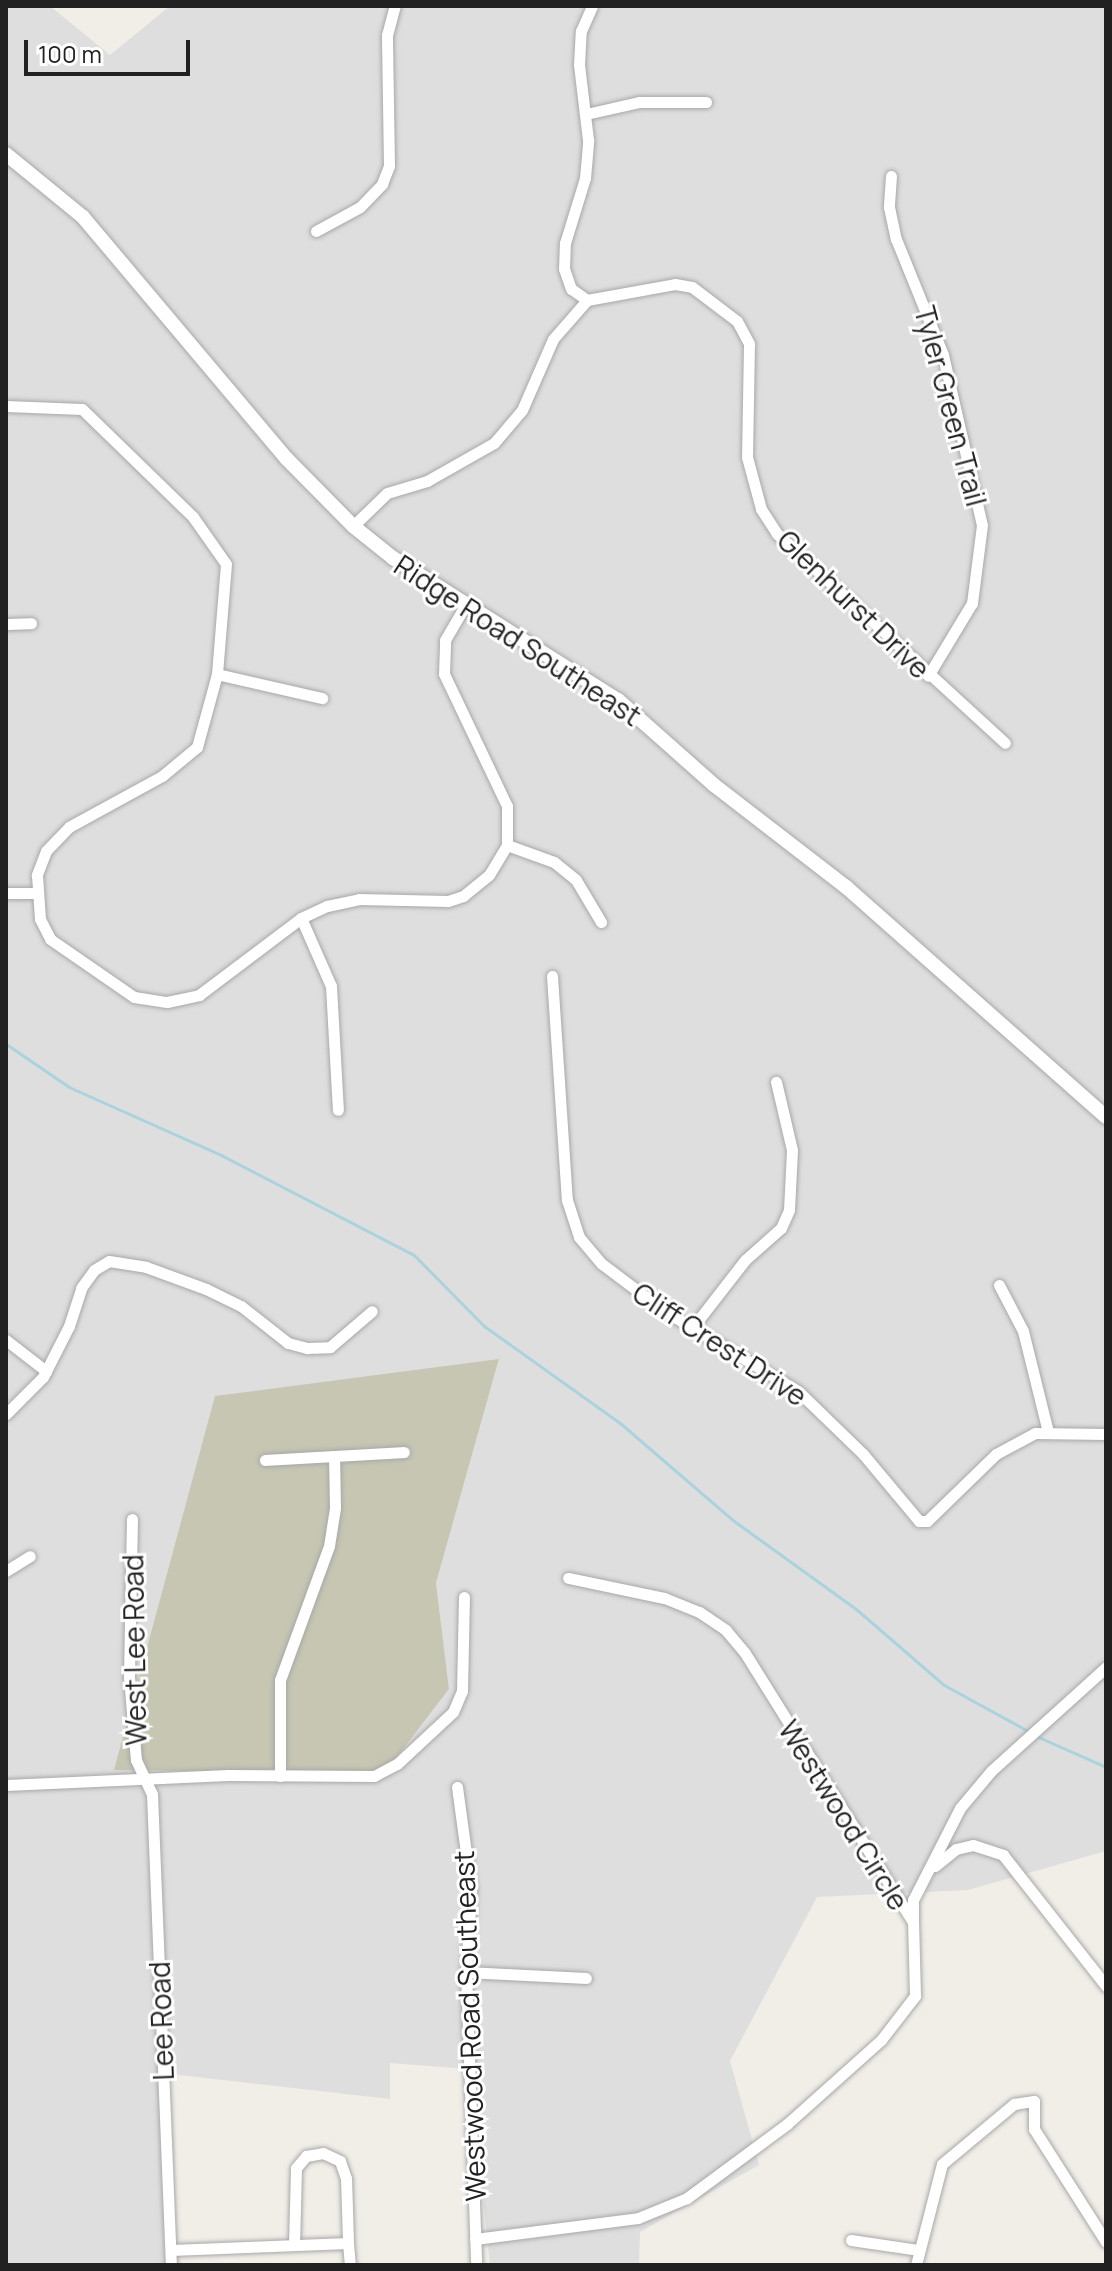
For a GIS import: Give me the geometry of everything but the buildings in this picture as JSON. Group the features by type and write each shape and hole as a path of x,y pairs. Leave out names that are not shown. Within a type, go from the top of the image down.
{"street":[{"path":"316,231 360,207 382,184 389,166 387,35 395,6"},
{"path":"353,526 387,493 427,481 494,443 522,410 553,339 587,300 571,289 564,269 565,243 585,178 586,114 581,31 592,6"},
{"path":"586,114 639,102 706,102"},
{"name":"Ridge Road Southeast","path":"6,154 83,217 286,458 353,526 466,604 618,700 714,785 870,907 1106,1117"},
{"name":"Tyler Green Trail","path":"891,176 889,207 896,239 943,355 982,525 972,603 928,676"},
{"name":"Glenhurst Drive","path":"587,300 675,284 692,287 737,321 749,344 747,457 761,509 777,534 928,676 1005,743"},
{"path":"6,406 82,409 193,517 226,564 217,674 204,731 186,760 56,837 41,863 35,893 42,925 62,951 118,990 158,1002 183,1001 214,987 301,918 359,899 448,901 463,896 489,875 507,845 507,806 444,674 445,640 466,604"},
{"path":"6,624 31,623"},
{"path":"217,674 322,698"},
{"path":"507,845 554,862 576,880 601,922"},
{"path":"6,893 35,893"},
{"path":"301,918 331,986 338,1110"},
{"name":"Cliff Crest Drive","path":"552,976 560,1152 579,1237 626,1284 798,1391 863,1454 919,1521 927,1521 996,1454 1035,1433 1106,1434"},
{"path":"693,1327 745,1260 781,1228 789,1210 792,1150 776,1082"},
{"path":"6,1414 46,1371 81,1288 94,1270 109,1261 146,1267 206,1289 241,1306 288,1343 307,1348 330,1347 372,1311"},
{"path":"999,1285 1023,1331 1048,1432"},
{"path":"6,1340 46,1371"},
{"path":"265,1460 404,1452"},
{"path":"280,1776 280,1680 296,1625 329,1546 335,1507 334,1456"},
{"name":"West Lee Road","path":"132,1519 129,1677 136,1760 145,1779"},
{"path":"6,1571 30,1556"},
{"name":"Westwood Circle","path":"475,2239 638,2218 687,2198 742,2161 904,2016 915,1996 917,1970 913,1922 745,1653 726,1630 664,1598 568,1578"},
{"path":"6,1785 145,1779 374,1776 397,1764 453,1712 462,1691 464,1597"},
{"path":"913,1922 913,1900 934,1867 960,1808 983,1780 1106,1667"},
{"name":"Lee Road","path":"145,1779 152,1794 171,2265"},
{"name":"Westwood Road Southeast","path":"457,1787 471,1889 466,1972 476,2265"},
{"path":"934,1867 956,1849 973,1845 1003,1855 1106,1986"},
{"path":"466,1972 586,1978"},
{"path":"916,2265 942,2164 1014,2104 1034,2101 1034,2129 1106,2242"},
{"path":"294,2245 296,2168 306,2156 323,2153 340,2161 346,2178 350,2265"},
{"path":"851,2240 919,2250"},
{"path":"171,2250 348,2243"}],"shaded area":[{"path":"6,6 50,6 110,55 170,6 1106,6 1106,1851 968,1890 817,1897 730,2061 759,2165 640,2232 639,2265 490,2265 469,2069 390,2063 390,2099 161,2073 166,2265 6,2265","holes":["499,1360 436,1583 449,1689 384,1774 115,1770"]},
{"path":"499,1359 436,1583 449,1689 384,1774 114,1770 215,1396"}],"waterway":[{"path":"6,1044 69,1087 221,1155 414,1255 484,1326 620,1423 734,1521 856,1609 944,1685 1030,1732"},
{"path":"1036,1736 1106,1767"}]}
